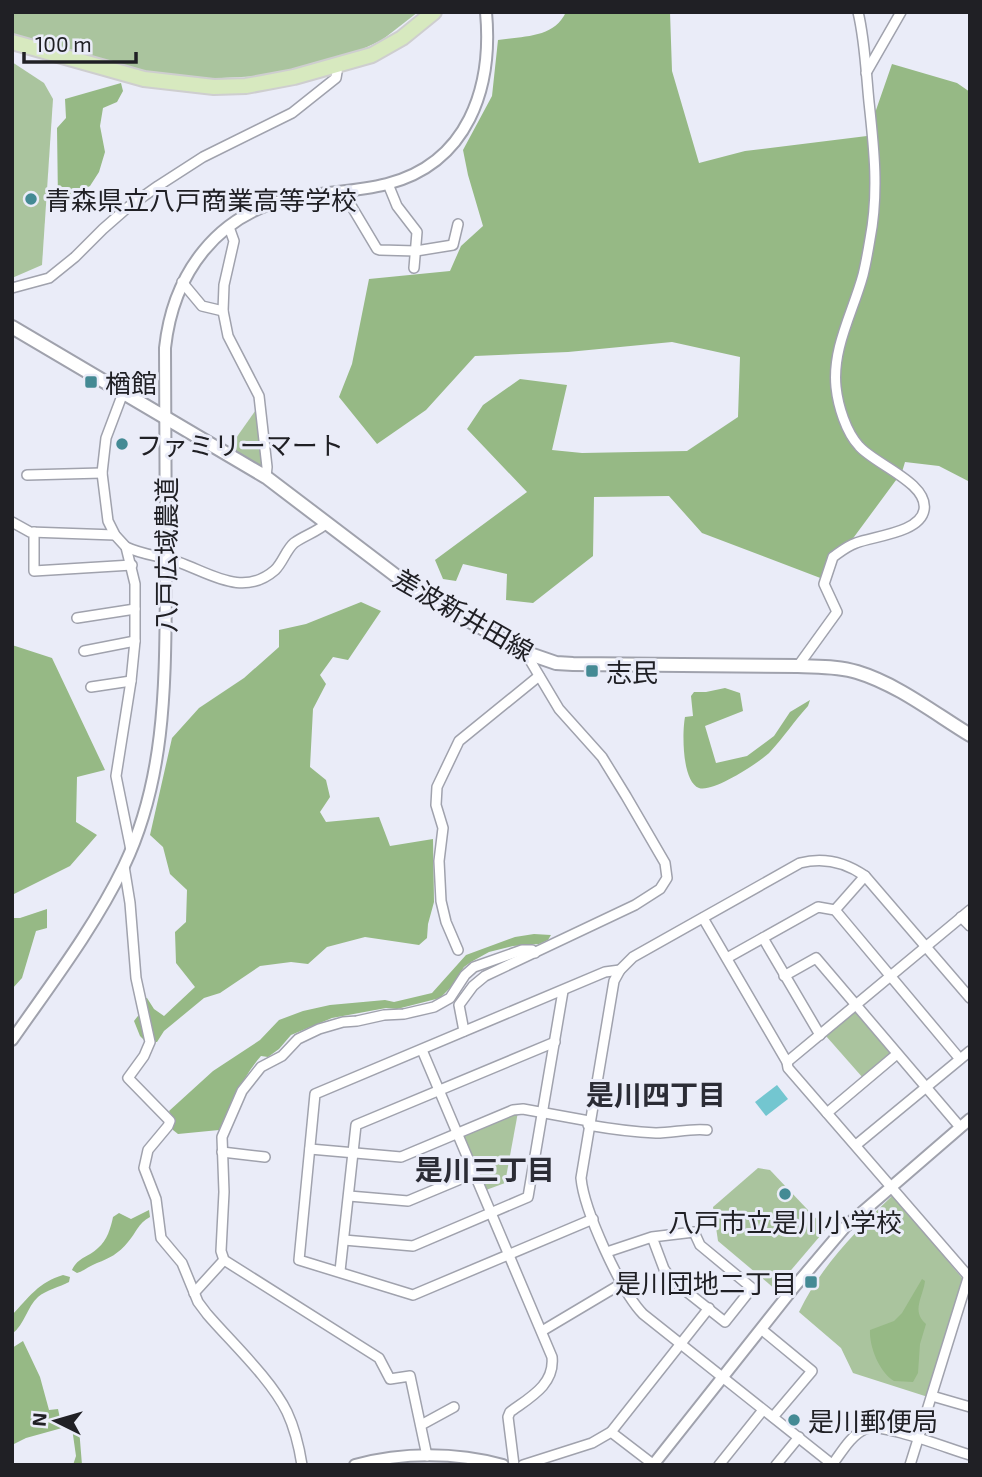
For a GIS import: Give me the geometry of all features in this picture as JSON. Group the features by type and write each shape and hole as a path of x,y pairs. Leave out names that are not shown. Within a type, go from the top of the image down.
{"main road":[{"path":"12,42 144,79 214,87 268,82 372,55 435,12"},
{"name":"差波新井田線","path":"12,327 266,477 416,591 527,653 556,663 798,666 855,671 904,694 970,735"}],"street":[{"name":"八戸広域農道","path":"12,1040 89,928 124,866 151,789 161,738 165,677 167,330 170,312 182,282 203,250 250,213 276,202 307,195 388,184 410,175 436,159 454,143 469,120 483,82 486,12"},
{"path":"798,666 837,612 824,584 833,557 856,543 910,526 922,517 924,509 922,495 915,487 877,462 856,444 844,419 836,391 838,349 863,275 875,209 876,169 858,12"},
{"path":"866,73 901,12"},
{"path":"12,288 49,278 127,208 158,186 203,157 292,113 336,78 338,65"},
{"path":"388,184 397,206 417,232 414,268"},
{"path":"343,192 377,249 416,251 453,245 458,224"},
{"path":"229,227 234,241 224,285 223,311 228,336 259,396 266,477"},
{"path":"182,282 202,306 223,311"},
{"path":"123,393 106,438 102,473 108,521 114,535 126,547 166,558 224,581 251,582 276,569 296,541 327,523"},
{"path":"27,475 102,473"},
{"path":"12,522 34,532 114,535"},
{"path":"34,532 34,570 132,565"},
{"path":"126,547 135,584 135,641 116,776 131,850"},
{"path":"77,618 135,609"},
{"path":"84,651 135,641"},
{"path":"464,1031 458,1008 473,986 501,968 635,905 660,890 665,884 667,872 650,836 608,767 559,709 527,653"},
{"path":"458,950 446,922 441,901 439,861 443,828 436,805 437,788 459,741 539,676"},
{"path":"91,687 131,681"},
{"path":"965,1465 969,1455 884,1428 867,1428 855,1436 832,1465 633,1304 621,1284 593,1219 581,1178 612,989 620,970 633,957 807,861 838,862 866,876 970,998"},
{"path":"124,866 136,978 150,1042 144,1056 128,1078 170,1121 148,1150 144,1168 156,1199 161,1238 182,1263 194,1293 207,1314 280,1400 297,1437 302,1465"},
{"path":"835,910 866,876"},
{"path":"727,958 818,907 835,910 960,1059"},
{"path":"787,1062 970,910"},
{"path":"961,917 970,926"},
{"path":"703,918 788,1068 969,1278 910,1465"},
{"path":"762,938 820,1035"},
{"path":"428,1456 410,1376 390,1379 379,1358 223,1260 222,1138 246,1085 261,1067 282,1056 298,1039 332,1024 434,1007 450,998 465,975 474,967 522,950 536,953"},
{"path":"784,976 816,958 960,1126"},
{"path":"593,1219 413,1295 299,1260 315,1094 605,972 620,970"},
{"path":"344,1240 413,1246 528,1197 563,990"},
{"path":"340,1271 356,1125 555,1042"},
{"path":"422,1050 552,1357 552,1372 546,1384 510,1412 508,1417 514,1465"},
{"path":"856,1145 970,1051"},
{"path":"827,1113 897,1054"},
{"path":"310,1149 401,1157 513,1110 543,1112 617,1130 657,1133 707,1130"},
{"path":"611,1432 653,1465 845,1227 970,1119"},
{"path":"222,1152 265,1157"},
{"path":"349,1196 408,1201 475,1173"},
{"path":"607,1252 652,1237 694,1232 700,1245 752,1289 726,1322 672,1280 664,1269 652,1237"},
{"path":"194,1293 223,1260"},
{"path":"542,1331 621,1284"},
{"path":"523,1465 592,1443 611,1432 709,1308"},
{"path":"761,1329 812,1371 773,1417"},
{"path":"932,1396 970,1407"},
{"path":"421,1424 454,1408"},
{"path":"719,1465 763,1410"},
{"path":"776,1465 799,1437"},
{"path":"355,1465 402,1457 446,1455 503,1465"}],"green space":[{"path":"12,12 418,12 382,40 352,54 263,76 202,79 143,72 12,36"},
{"path":"566,12 670,12 672,71 699,163 745,151 867,136 892,64 957,83 970,92 970,482 939,466 905,462 902,472 823,579 702,533 669,496 594,497 593,556 533,603 506,600 507,574 463,564 456,581 443,579 435,560 527,492 467,429 483,405 520,379 567,385 552,450 582,453 687,451 738,417 740,357 672,342 568,352 475,356 426,410 377,444 339,397 352,364 369,279 450,271 461,246 483,226 463,150 492,96 498,40 546,31 561,21"},
{"name":"青森県立八戸商業高等学校","path":"12,62 44,83 53,99 42,265 12,278"},
{"path":"121,83 123,91 117,102 103,108 100,126 105,152 99,172 90,186 58,201 57,128 66,118 65,99"},
{"path":"258,407 264,462 262,466 229,448"},
{"path":"361,602 381,611 348,660 333,657 320,675 326,684 313,709 310,767 326,780 330,797 320,812 326,822 379,817 390,846 433,839 434,902 427,938 419,945 365,937 327,947 308,964 291,962 260,966 220,993 204,998 164,1031 157,1042 146,1042 140,1036 134,1021 141,1012 142,998 147,998 154,1009 164,1016 195,987 176,963 175,932 186,922 187,890 170,874 163,847 150,835 172,738 199,708 244,678 279,647 279,630 306,624"},
{"path":"12,645 52,658 105,770 77,777 76,822 97,835 70,866 12,895"},
{"path":"725,688 740,693 743,711 705,726 716,763 747,756 774,736 790,712 810,700 808,706 765,757 715,786 699,788 693,784 686,767 685,717 693,716 691,696 694,692"},
{"path":"47,909 47,928 36,931 22,978 12,989 12,918"},
{"path":"551,935 548,940 539,944 513,946 489,952 471,962 440,998 397,1009 386,1008 332,1018 291,1035 279,1049 268,1057 261,1056 254,1065 219,1130 178,1134 173,1130 173,1118 169,1111 213,1071 260,1040 279,1020 330,1005 385,1000 394,1002 432,993 466,955 515,937"},
{"path":"854,1012 858,1012 890,1050 891,1055 863,1078 826,1036"},
{"path":"518,1112 505,1183 486,1190 464,1138 465,1133"},
{"path":"758,1168 770,1170 826,1229 775,1289 718,1241 713,1207"},
{"path":"893,1195 964,1282 928,1397 853,1373 841,1348 799,1312 829,1264"},
{"path":"149,1210 150,1217 117,1253 80,1272 72,1270 77,1262 104,1242 113,1217 119,1213 131,1219"},
{"path":"63,1275 70,1277 69,1282 38,1297 12,1334 12,1315 41,1286"},
{"path":"922,1279 925,1281 919,1314 926,1324 920,1344 918,1373 913,1382 894,1381 876,1359 870,1330 894,1321 902,1313"},
{"path":"23,1341 40,1377 49,1410 58,1409 62,1428 26,1438 12,1445 12,1348"},
{"path":"72,1428 79,1428 82,1465 73,1465 76,1456"}],"water":[{"path":"777,1085 788,1099 766,1116 755,1102"}],"place":[{"name":"青森県立八戸商業高等学校","path":"31,199"},
{"name":"楢館","path":"91,382"},
{"name":"ファミリーマート","path":"122,444"},
{"name":"志民","path":"592,671"},
{"name":"八戸市立是川小学校","path":"785,1194"},
{"name":"是川団地二丁目","path":"811,1282"},
{"name":"是川郵便局","path":"794,1420"}],"district":[{"name":"是川四丁目","path":"656,1094"},
{"name":"是川三丁目","path":"485,1169"}]}
